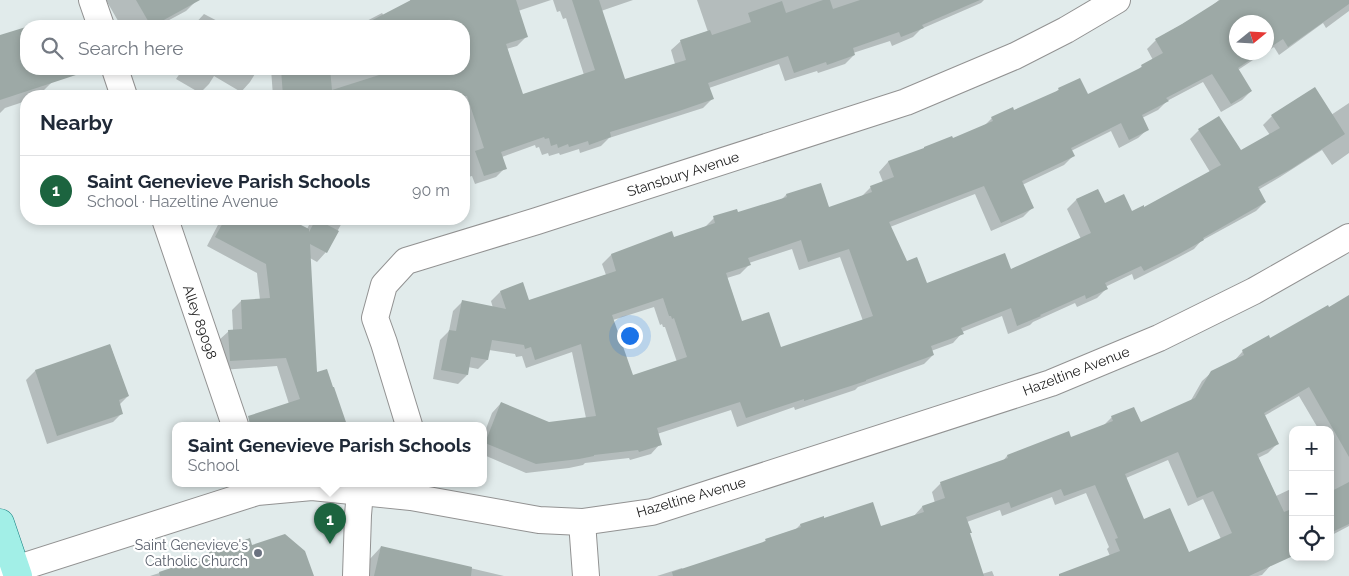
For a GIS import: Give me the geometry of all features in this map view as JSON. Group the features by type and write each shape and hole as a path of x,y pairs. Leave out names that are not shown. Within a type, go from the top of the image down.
{"main road":[{"path":"0,523 11,573"}],"street":[{"path":"92,0 99,20"},
{"name":"Stansbury Avenue","path":"408,422 375,318 384,285 406,261 537,221 906,102 1014,56 1066,30 1117,0"},
{"path":"117,75 122,90"},
{"name":"Alley 89098","path":"167,225 233,422"},
{"name":"Hazeltine Avenue","path":"11,573 255,487 312,487 360,492 412,490 539,520 582,522 652,512 1051,383 1159,338 1254,290 1349,237"},
{"path":"356,576 360,492"},
{"path":"582,522 586,576"}],"building":[{"path":"136,0 200,0 164,20 148,20"},
{"path":"411,0 516,0 528,37 506,44 523,94 595,70 572,0 599,0 625,79 686,60 680,40 710,30 712,35 751,22 748,13 782,1 786,13 823,0 830,0 833,9 860,0 980,0 922,25 924,28 901,37 899,32 853,48 855,55 827,65 826,62 794,73 788,56 708,83 714,99 610,132 611,137 589,145 588,141 569,147 568,144 558,148 557,144 551,146 549,138 545,139 544,137 501,152 507,169 484,176 475,151 484,148 470,105 470,90 332,90 379,75 470,75 470,20 373,20"},
{"path":"1220,0 1349,0 1349,4 1288,47 1283,39 1274,45 1274,15 1229,15 1229,60 1250,60 1238,68 1252,91 1231,104 1212,74 1166,98 1169,101 1142,115 1149,130 1129,140 1121,123 1071,148 1075,156 1022,181 1034,208 1001,223 984,186 889,222 907,261 917,257 927,283 1005,253 1011,269 1091,233 1076,199 1098,189 1105,203 1124,194 1132,211 1144,205 1144,207 1221,165 1198,129 1219,116 1241,150 1280,128 1271,115 1315,87 1345,134 1291,169 1258,187 1266,202 1179,254 1144,271 1141,266 1105,283 1108,289 1086,299 1085,295 1017,326 1011,308 961,328 964,334 931,346 934,355 866,381 804,401 804,399 746,418 740,402 657,428 662,445 639,452 638,450 594,455 579,459 536,464 487,444 487,438 501,402 549,422 596,416 581,344 535,360 531,347 525,349 524,345 492,340 488,360 471,357 468,375 441,370 449,330 456,331 462,300 506,309 500,291 523,282 529,300 616,271 611,254 672,231 674,237 715,223 713,216 737,209 738,212 787,197 786,194 821,183 829,207 872,192 870,186 894,177 888,161 952,136 953,138 993,121 991,117 1013,107 1014,110 1059,90 1058,88 1080,78 1088,94 1142,67 1141,65 1163,53 1155,39","holes":["801,240 808,262 849,249 873,316 781,347 769,312 742,321 726,273 751,265 748,258","663,298 669,316 672,319 674,318 687,357 633,375 612,315"]},
{"path":"20,29 20,75 76,75 30,90 20,90 20,93 0,100 0,35"},
{"path":"281,75 331,75 332,90 283,90"},
{"path":"222,225 301,225 309,229 309,232 313,225 328,225 339,231 327,253 310,244 317,372 327,369 346,422 249,422 248,416 300,399 286,358 230,361 228,330 242,329 241,300 270,298 266,264 215,237"},
{"path":"1349,295 1349,457 1334,431 1334,426 1331,426 1309,387 1264,413 1279,444 1257,454 1284,512 1289,510 1289,558 1249,576 1059,576 1059,574 1120,551 1115,539 1118,538 1095,485 1064,496 1061,489 1011,508 1009,502 966,517 984,576 673,576 672,572 766,541 765,539 801,527 800,524 873,502 881,526 924,512 922,506 945,498 940,482 1008,458 1007,455 1069,431 1071,437 1113,421 1111,416 1134,407 1141,422 1195,398 1211,371 1244,355 1242,350 1269,335 1270,338 1328,305 1329,307","holes":["1178,452 1197,498 1213,491 1232,533 1189,552 1170,508 1144,519 1125,474"]},
{"path":"110,344 129,396 119,400 123,414 57,436 35,370"},
{"path":"1349,482 1349,524 1334,531 1334,516 1334,490"},
{"name":"Saint Genevieve's Catholic Church","path":"285,534 305,551 314,576 160,576 159,572 210,555 209,552 250,538 252,545"},
{"path":"381,546 472,567 471,576 374,576"}],"place":[{"name":"Saint Genevieve Parish Schools","path":"330,544"},
{"name":"Saint Genevieve's Catholic Church","path":"258,553"}]}
